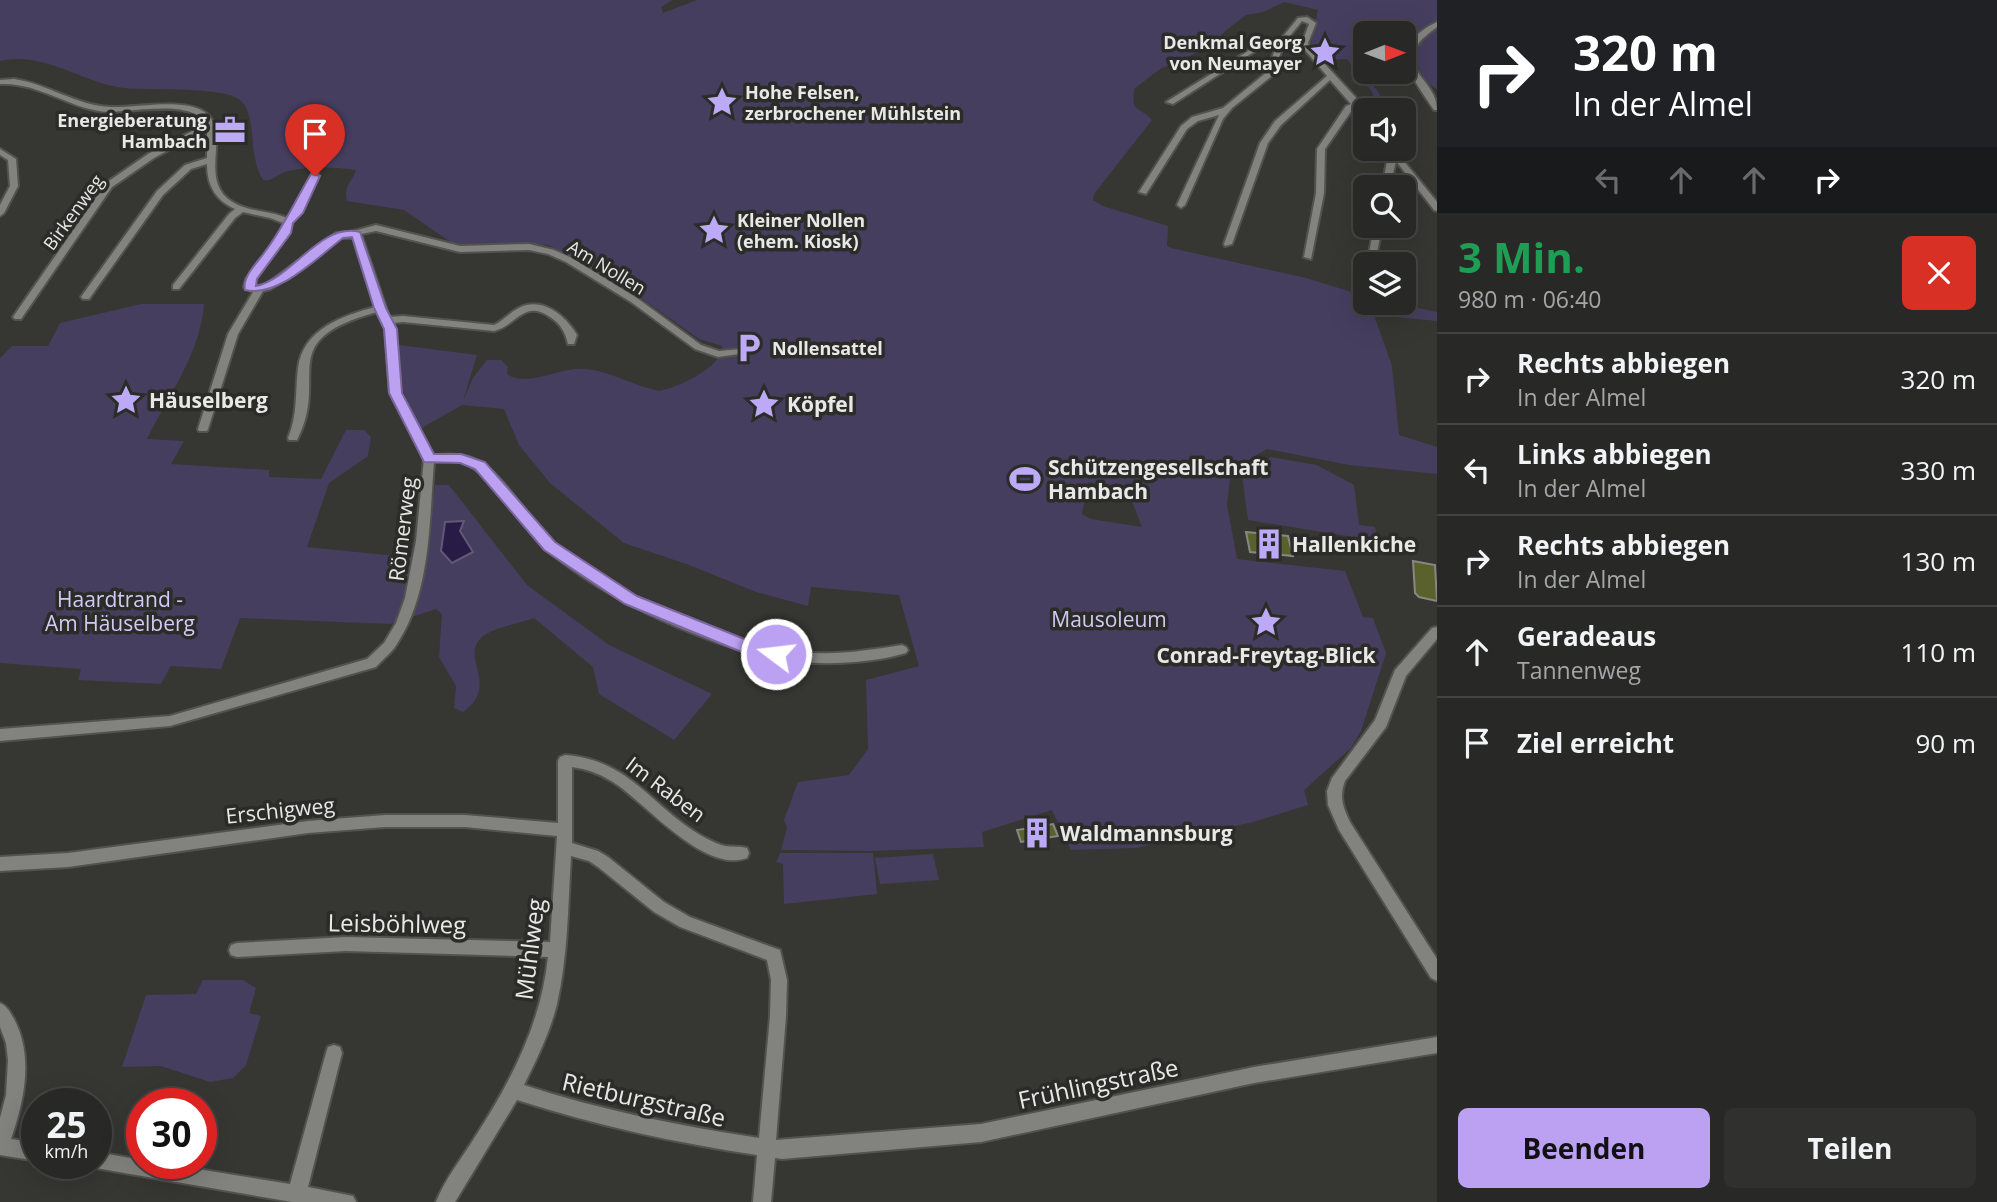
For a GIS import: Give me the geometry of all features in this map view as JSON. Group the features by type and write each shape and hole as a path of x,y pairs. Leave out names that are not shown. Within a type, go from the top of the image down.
{"street":[{"path":"1181,205 1215,128 1226,110 1270,73 1284,40 1300,19 1311,21 1306,46 1353,99"},
{"path":"1437,24 1416,37 1409,57 1412,68 1437,108"},
{"path":"1170,102 1258,47 1279,39 1284,40"},
{"path":"1228,244 1264,143 1278,123 1332,75"},
{"path":"0,82 31,83 97,109 192,110 205,117 210,125 210,177 215,189 225,200 241,209 288,222"},
{"path":"1308,257 1321,193 1321,149 1353,106"},
{"path":"1143,192 1184,128 1195,119 1226,110"},
{"name":"Birkenweg","path":"18,317 109,186 151,156 210,125"},
{"path":"0,151 12,159 14,186 0,213"},
{"path":"86,297 160,193 188,167 211,160"},
{"path":"1398,161 1437,208"},
{"path":"259,290 250,288 249,282 285,233 288,222 298,213 315,176"},
{"path":"176,287 232,216 241,209"},
{"name":"Am Nollen","path":"354,233 376,228 460,249 529,247 551,252 634,300 698,347 718,354 750,350"},
{"path":"202,429 233,334 259,290 285,277 339,235 354,233 360,241 392,338 395,393 429,459"},
{"path":"293,439 301,418 303,365 307,350 321,334 340,321 380,308"},
{"path":"386,320 403,318 494,328 507,324 522,309 539,308 566,325 572,335 570,342"},
{"name":"Römerweg","path":"0,735 170,721 371,663 382,655 398,634 412,603 429,459 461,458 480,465 550,546 631,600 669,616 750,648 776,654 836,658 902,650"},
{"path":"1436,631 1400,674 1381,723 1339,778 1334,797 1337,811 1354,844 1437,973"},
{"name":"Mühlweg","path":"445,1202 513,1090 550,1002 565,848 565,761"},
{"name":"Im Raben","path":"565,761 599,768 633,788 671,822 697,839 728,853 742,853"},
{"name":"Erschigweg","path":"0,864 68,860 268,832 385,821 465,821 565,830"},
{"path":"565,848 593,856 603,862 659,907 685,922 774,955 778,971 778,1016 762,1202"},
{"name":"Leisböhlweg","path":"237,950 346,944 557,950"},
{"path":"0,1011 12,1035 18,1066 11,1107 0,1145 21,1149"},
{"name":"Frühlingstraße","path":"766,1149 981,1133 1254,1075 1437,1045"},
{"path":"286,1195 334,1053"},
{"name":"Rietburgstraße","path":"513,1090 568,1107 692,1137 766,1149"},
{"path":"112,1164 286,1195 347,1202"}],"green space":[{"name":"Mausoleum","path":"0,0 672,0 661,7 663,13 697,0 1437,0 1437,89 1422,76 1417,64 1416,21 1353,21 1353,67 1347,59 1321,60 1310,48 1318,10 1284,2 1263,12 1246,15 1225,31 1212,46 1160,69 1134,89 1135,106 1152,120 1094,194 1093,200 1103,206 1168,226 1167,246 1171,248 1306,278 1353,292 1353,315 1374,315 1392,366 1399,435 1437,447 1437,474 1349,465 1267,449 1231,470 1227,505 1237,559 1345,571 1363,617 1373,618 1386,653 1361,731 1351,748 1304,790 1308,805 1253,822 1136,848 1071,850 1052,810 982,832 984,847 871,851 781,850 787,828 784,820 798,782 849,775 868,749 866,680 919,666 899,595 811,587 808,606 756,592 624,543 550,483 519,445 504,409 462,405 420,429 403,391 399,345 477,355 463,401 473,378 487,360 501,360 508,367 507,374 514,378 531,378 586,369 659,391 704,371 718,359 723,352 722,346 699,339 631,291 549,245 477,248 455,245 404,210 347,201 347,188 356,170 305,168 263,180 255,159 246,107 231,96 203,91 124,88 48,64 16,59 0,61","holes":["1088,482 1128,491 1142,527 1091,519 1082,514"]},
{"path":"1366,84 1372,84 1381,98 1374,98"},
{"name":"Haardtrand - Am Häuselberg","path":"141,304 204,304 202,322 190,356 147,439 184,441 171,464 269,470 269,477 321,479 346,430 364,430 371,437 368,456 329,483 307,547 426,559 435,485 449,485 527,585 609,645 712,694 674,740 599,694 593,667 534,618 488,633 478,641 475,659 479,690 474,701 463,712 454,708 456,686 439,657 442,614 436,609 390,624 240,618 221,669 171,666 161,684 78,680 81,669 0,663 0,358 12,346 48,346 60,323"},
{"path":"1416,308 1437,312 1437,321 1374,315 1416,315"},
{"path":"1271,457 1317,465 1354,485 1359,525 1375,527 1378,541 1248,520 1242,475"},
{"path":"780,853 873,853 877,894 784,904 783,864 776,862"},
{"path":"933,854 939,880 880,884 875,858"},
{"path":"203,980 243,980 256,988 249,1013 261,1016 246,1065 233,1078 210,1082 161,1066 122,1067 146,995 196,994"}],"shaded area":[{"path":"464,521 460,531 473,552 452,563 441,551 445,522"}],"building":[{"name":"Hallenkiche","path":"1246,532 1288,536 1293,556 1250,552"},
{"path":"1413,561 1435,565 1437,601 1419,597 1415,593"},
{"name":"Waldmannsburg","path":"1053,824 1058,836 1021,842 1017,830"}],"place":[{"name":"Denkmal Georg von Neumayer","path":"1325,52"},
{"name":"Hohe Felsen, zerbrochener Mühlstein","path":"722,102"},
{"name":"Energieberatung Hambach","path":"230,130"},
{"name":"Kleiner Nollen (ehem. Kiosk)","path":"714,230"},
{"name":"Nollensattel","path":"749,348"},
{"name":"Häuselberg","path":"126,400"},
{"name":"Köpfel","path":"764,404"},
{"name":"Schützengesellschaft Hambach","path":"1025,479"},
{"name":"Hallenkiche","path":"1269,544"},
{"name":"Conrad-Freytag-Blick","path":"1266,622"},
{"name":"Waldmannsburg","path":"1037,833"}],"route":[{"path":"315,176 298,213 288,222 285,233 251,279 250,288 259,290 274,284 339,235 354,233 359,237 380,308 390,329 395,393 429,459 461,458 480,465 513,507 550,546 631,600 750,648 776,654"}]}
